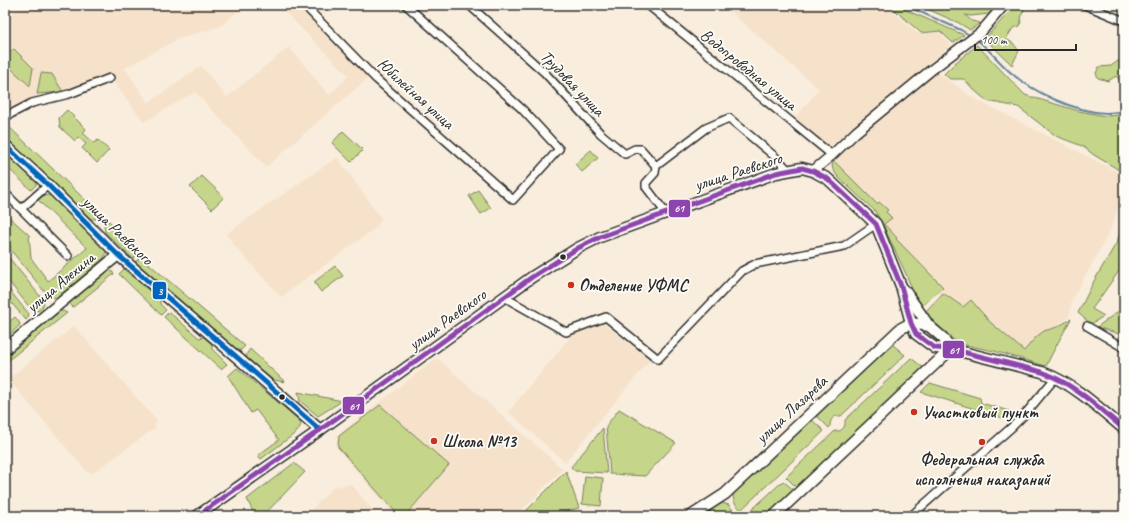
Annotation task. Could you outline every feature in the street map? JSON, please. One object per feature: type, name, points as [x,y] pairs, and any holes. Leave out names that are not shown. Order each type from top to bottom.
[{"type":"main road","name":"улица Раевского","points":[[5,145],[48,185],[118,256],[320,430]]},
{"type":"main road","name":"улица Раевского","points":[[197,516],[320,430],[532,277],[578,248],[600,237],[665,212],[766,176],[802,168],[813,171]]},
{"type":"main road","points":[[813,171],[828,179],[876,224],[901,286],[911,323],[916,334],[935,348],[951,349],[1042,372],[1056,377],[1078,390],[1124,429]]},
{"type":"main road","name":"улица Алехина","points":[[5,349],[118,256]]},
{"type":"main road","points":[[901,286],[929,326],[943,338],[951,349]]},
{"type":"main road","points":[[911,323],[929,326]]},
{"type":"main road","name":"улица Лазарева","points":[[691,516],[724,494],[900,329],[911,323]]},
{"type":"main road","points":[[774,516],[951,349]]},
{"type":"street","name":"Юбилейная улица","points":[[304,5],[376,79],[513,200],[559,149],[522,109],[406,5]]},
{"type":"street","name":"Трудовая улица","points":[[469,5],[545,73],[600,133],[615,146],[625,154],[635,149],[641,149],[656,166]]},
{"type":"street","name":"Водопроводная улица","points":[[648,5],[832,156]]},
{"type":"street","points":[[813,171],[832,156],[856,132],[930,71],[970,42],[981,32],[1004,5]]},
{"type":"street","points":[[1085,5],[1124,21]]},
{"type":"street","points":[[5,118],[32,103],[69,94],[110,78]]},
{"type":"street","points":[[665,212],[646,187],[646,183],[655,173],[656,166],[706,128],[729,118],[779,160],[788,170]]},
{"type":"street","points":[[21,209],[48,185]]},
{"type":"street","points":[[5,193],[68,256]]},
{"type":"street","points":[[504,297],[566,332],[606,317],[658,359],[742,271],[755,264],[844,246],[876,224]]},
{"type":"street","points":[[1087,326],[1124,348]]},
{"type":"street","points":[[912,516],[1012,427],[1026,413],[1056,377]]},
{"type":"shaded area","points":[[25,5],[245,5],[221,26],[178,39],[125,68],[148,103],[201,66],[227,97],[289,47],[329,95],[349,76],[278,5],[297,5],[369,77],[266,167],[195,92],[144,122],[109,76],[20,103],[5,112],[5,22],[13,13]]},
{"type":"shaded area","points":[[723,5],[885,5],[920,35],[939,32],[951,45],[828,148],[795,118],[819,89]]},
{"type":"shaded area","points":[[937,72],[973,98],[1124,175],[1124,192],[1109,233],[1072,300],[1069,317],[1055,327],[1049,329],[1024,354],[954,303],[937,293],[885,227],[885,218],[832,165],[848,145]]},
{"type":"shaded area","points":[[337,157],[381,218],[377,227],[281,297],[240,252],[226,234]]},
{"type":"shaded area","points":[[601,321],[650,360],[565,462],[508,412],[572,335]]},
{"type":"shaded area","points":[[74,326],[156,420],[155,428],[93,473],[87,472],[8,379]]},
{"type":"shaded area","name":"Школа №13","points":[[437,358],[563,469],[516,516],[395,516],[336,447],[337,435]]},
{"type":"shaded area","points":[[351,484],[378,516],[306,516],[333,487]]},
{"type":"green space","points":[[889,5],[903,5],[906,10],[964,35],[953,43],[940,31],[921,33]]},
{"type":"green space","points":[[918,5],[996,5],[989,14],[971,16],[965,15],[972,21],[980,23],[970,30],[959,23]]},
{"type":"green space","points":[[1015,5],[1026,5],[1022,14],[1020,26],[1013,28],[1006,39],[1013,43],[1019,51],[1012,65],[985,39]]},
{"type":"green space","points":[[977,45],[1025,95],[1079,111],[1105,116],[1124,115],[1124,173],[1082,146],[1056,136],[1018,107],[987,101],[964,79],[950,79],[944,74]]},
{"type":"green space","points":[[14,49],[33,68],[30,86],[5,63],[5,51],[7,54]]},
{"type":"green space","points":[[1118,61],[1124,61],[1124,97],[1122,96],[1121,82],[1116,76],[1108,81],[1098,78],[1096,73],[1099,67],[1111,66]]},
{"type":"green space","points":[[41,73],[52,74],[63,92],[37,94]]},
{"type":"green space","points":[[67,110],[86,129],[83,133],[94,143],[98,140],[109,150],[97,163],[82,148],[86,144],[78,137],[75,141],[60,127],[59,118]]},
{"type":"green space","points":[[5,123],[101,215],[97,219],[91,219],[5,137]]},
{"type":"green space","points":[[343,131],[363,150],[351,162],[332,143]]},
{"type":"green space","points":[[591,150],[598,158],[582,172],[575,164]]},
{"type":"green space","points":[[5,152],[37,180],[36,185],[31,190],[5,165]]},
{"type":"green space","points":[[834,161],[877,204],[879,202],[888,210],[886,212],[892,218],[884,224],[897,238],[896,239],[943,287],[921,307],[884,227],[875,211],[838,177],[833,170],[832,165]]},
{"type":"green space","points":[[202,176],[224,197],[212,209],[190,187]]},
{"type":"green space","points":[[478,190],[491,208],[481,214],[469,196]]},
{"type":"green space","points":[[47,195],[51,196],[106,249],[106,254],[103,259],[58,297],[54,298],[48,296],[9,248],[11,247],[5,238],[6,214],[29,235],[31,258],[48,281],[87,248],[38,200]]},
{"type":"green space","points":[[1124,220],[1124,269],[1119,271],[1092,309],[1104,316],[1091,324],[1078,313],[1094,281],[1117,242]]},
{"type":"green space","points":[[109,221],[139,252],[133,259],[105,232],[104,225]]},
{"type":"green space","points":[[141,257],[245,346],[241,350],[237,351],[134,263]]},
{"type":"green space","points":[[5,258],[10,259],[43,300],[44,303],[42,308],[38,311],[31,309],[5,277]]},
{"type":"green space","points":[[335,266],[343,276],[321,292],[314,282]]},
{"type":"green space","points":[[110,269],[114,274],[73,307],[69,303]]},
{"type":"green space","points":[[124,269],[160,300],[160,304],[166,310],[161,315],[119,274]]},
{"type":"green space","points":[[5,285],[29,314],[26,320],[8,299],[5,301]]},
{"type":"green space","points":[[943,293],[963,307],[971,300],[990,322],[1024,351],[1036,337],[1044,331],[1057,327],[1071,319],[1046,366],[994,351],[961,344],[954,340],[924,313]]},
{"type":"green space","points":[[1124,307],[1124,338],[1119,334],[1097,327]]},
{"type":"green space","points":[[60,311],[67,313],[5,363],[5,356]]},
{"type":"green space","points":[[169,312],[199,338],[204,337],[212,344],[212,349],[227,364],[221,369],[164,317]]},
{"type":"green space","points":[[15,317],[20,325],[5,339],[5,318],[9,322]]},
{"type":"green space","points":[[892,344],[905,355],[841,416],[836,416],[833,418],[829,428],[815,414]]},
{"type":"green space","points":[[250,349],[285,382],[273,380],[247,358],[246,355]]},
{"type":"green space","points":[[911,358],[925,369],[798,489],[786,477],[835,431],[840,431],[845,425],[845,420]]},
{"type":"green space","points":[[237,368],[299,420],[301,425],[297,432],[261,459],[258,455],[279,440],[256,410],[251,413],[228,376]]},
{"type":"green space","points":[[930,383],[980,398],[981,403],[1016,413],[1009,420],[921,392]]},
{"type":"green space","points":[[298,392],[342,401],[318,416],[300,401]]},
{"type":"green space","points":[[380,405],[449,465],[405,516],[399,516],[338,447],[339,436]]},
{"type":"green space","points":[[619,409],[676,443],[645,476],[610,474],[606,426]]},
{"type":"green space","points":[[812,420],[824,431],[741,510],[734,502],[733,494],[735,491]]},
{"type":"green space","points":[[603,428],[607,473],[575,471],[571,467]]},
{"type":"green space","points":[[294,463],[305,472],[263,516],[255,516],[247,499]]},
{"type":"green space","points":[[566,471],[579,508],[551,516],[521,516]]},
{"type":"green space","points":[[585,476],[603,478],[601,506],[582,504]]},
{"type":"green space","points":[[783,481],[795,491],[770,516],[746,515]]},
{"type":"green space","points":[[722,503],[729,505],[736,514],[733,516],[710,516],[709,510]]},
{"type":"waterway","points":[[908,5],[909,7],[971,36]]},
{"type":"waterway","points":[[976,39],[1018,79],[1054,100],[1094,112],[1108,113],[1124,111]]},
{"type":"transit line","name":"3","points":[[5,145],[48,185],[118,255],[320,430]]},
{"type":"transit line","name":"61","points":[[197,516],[320,430],[532,277],[578,248],[600,237],[776,173],[802,168],[813,171],[828,179],[876,224],[901,286],[911,323],[916,334],[935,348],[951,349],[1042,372],[1054,377],[1095,404],[1124,429]]},
{"type":"place","name":"Отделение УФМС","points":[[571,285]]},
{"type":"place","name":"Участковый пункт","points":[[914,412]]},
{"type":"place","name":"Школа №13","points":[[434,441]]},
{"type":"place","name":"Федеральная служба исполнения наказаний","points":[[982,442]]}]
